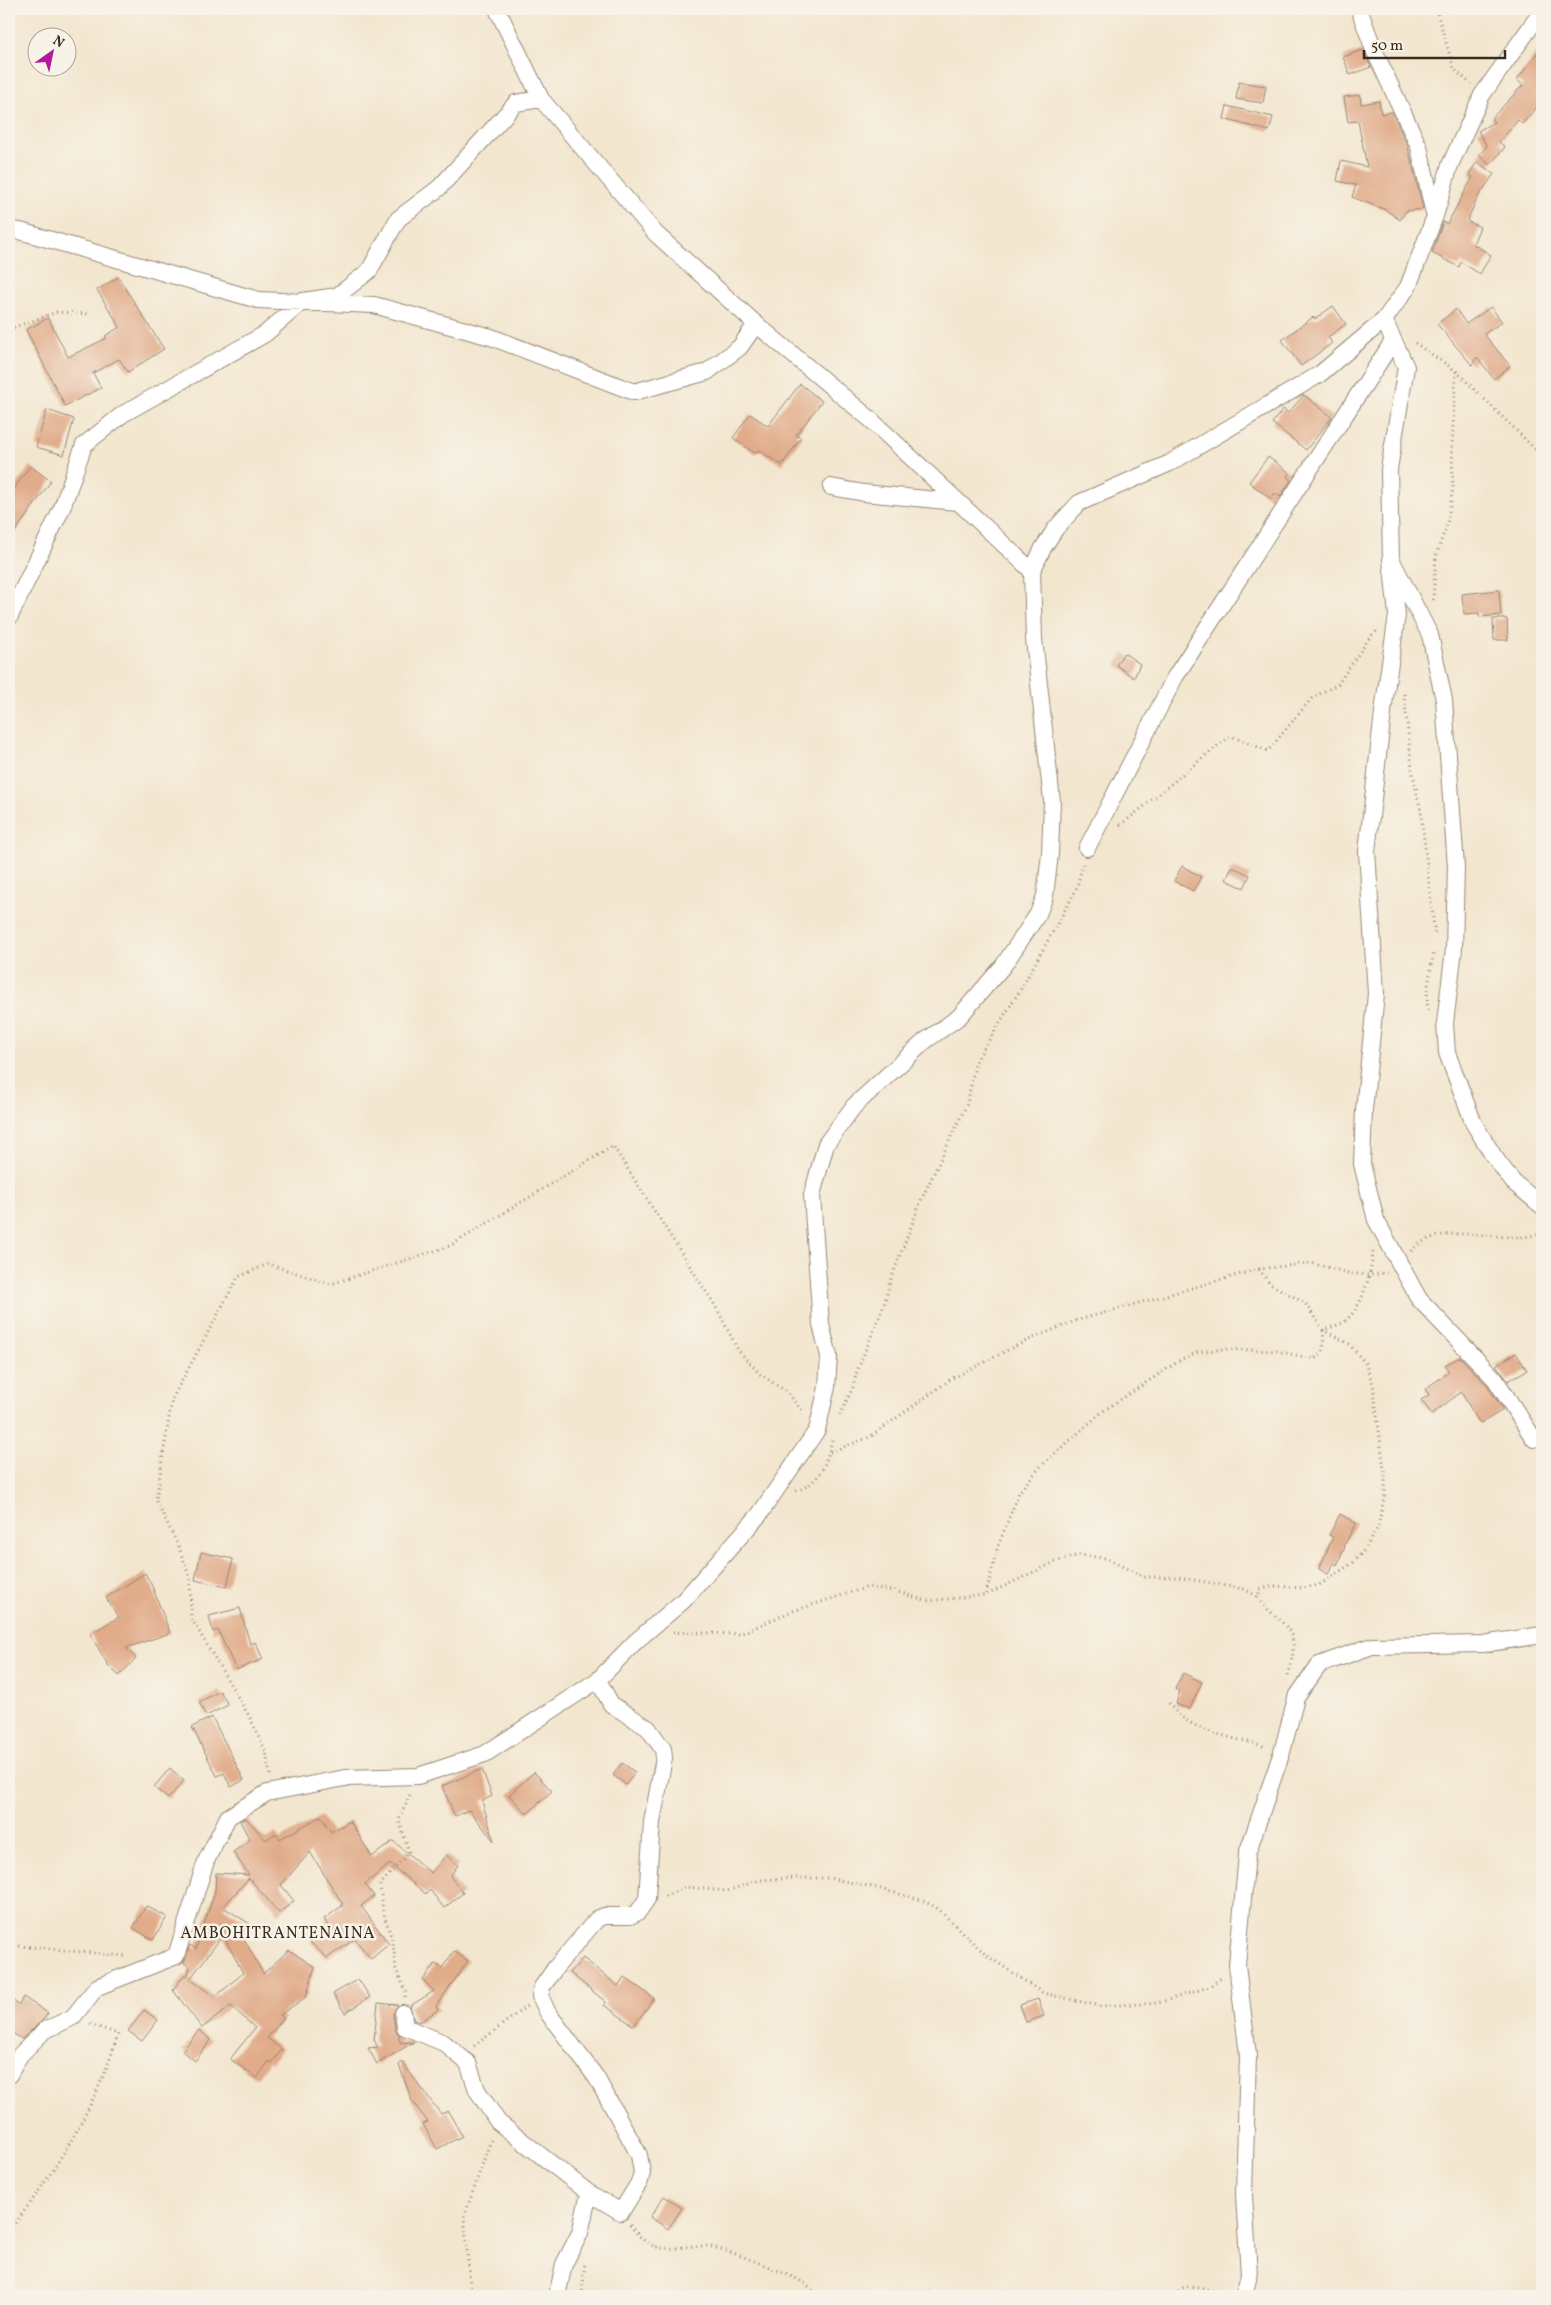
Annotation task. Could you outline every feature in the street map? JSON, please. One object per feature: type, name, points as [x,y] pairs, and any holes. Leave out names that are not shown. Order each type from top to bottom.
[{"type":"street","points":[[497,9],[541,99],[656,234],[756,324],[870,419],[1032,570]]},
{"type":"street","points":[[1360,9],[1374,50],[1418,147],[1435,216]]},
{"type":"street","points":[[9,2076],[20,2055],[44,2031],[73,2017],[97,1987],[176,1956],[206,1861],[228,1817],[267,1793],[345,1778],[418,1776],[485,1754],[598,1680],[635,1642],[683,1601],[759,1515],[817,1430],[827,1387],[829,1356],[821,1326],[812,1194],[826,1144],[854,1106],[925,1041],[959,1017],[1003,966],[1038,914],[1044,896],[1050,854],[1052,800],[1034,639],[1032,570],[1056,528],[1079,504],[1170,463],[1320,374],[1384,320],[1408,287],[1435,216],[1450,165],[1482,95],[1542,11]]},
{"type":"street","points":[[9,618],[62,508],[84,445],[123,414],[265,334],[303,301],[337,296],[369,271],[398,219],[439,188],[516,103],[541,99]]},
{"type":"street","points":[[9,230],[20,231],[258,300],[374,305],[491,337],[634,392],[707,372],[740,347],[756,324]]},
{"type":"street","points":[[1384,320],[1400,339],[1406,367],[1389,469],[1391,559],[1397,615],[1384,704],[1367,851],[1376,994],[1364,1110],[1362,1164],[1376,1220],[1405,1270],[1419,1299],[1495,1379],[1534,1439]]},
{"type":"street","points":[[1088,848],[1175,677],[1400,339]]},
{"type":"street","points":[[830,487],[957,502]]},
{"type":"street","points":[[1391,559],[1430,636],[1444,700],[1456,867],[1454,949],[1445,1023],[1447,1053],[1474,1124],[1493,1155],[1513,1182],[1542,1206]]},
{"type":"street","points":[[1244,2296],[1248,2275],[1244,2195],[1248,2055],[1237,1964],[1247,1854],[1282,1752],[1296,1698],[1319,1665],[1372,1646],[1483,1644],[1542,1635]]},
{"type":"street","points":[[403,2013],[405,2027],[444,2043],[468,2063],[477,2090],[498,2122],[589,2193],[621,2212],[640,2181],[642,2173],[639,2155],[596,2078],[548,2013],[540,1996],[542,1988],[556,1967],[597,1920],[604,1916],[630,1916],[638,1912],[647,1899],[652,1822],[664,1758],[663,1749],[648,1728],[611,1704],[598,1680]]},
{"type":"street","points":[[557,2296],[564,2264],[580,2233],[589,2193]]},
{"type":"path","points":[[1436,9],[1454,69],[1482,95]]},
{"type":"path","points":[[9,328],[56,312],[92,314]]},
{"type":"path","points":[[1400,339],[1456,372],[1542,456]]},
{"type":"path","points":[[1432,606],[1436,556],[1447,524],[1453,489],[1452,445],[1456,372]]},
{"type":"path","points":[[1118,826],[1149,804],[1207,753],[1231,736],[1268,751],[1312,698],[1338,684],[1370,636],[1397,615]]},
{"type":"path","points":[[1404,692],[1412,769],[1421,812],[1436,942]]},
{"type":"path","points":[[838,1419],[853,1388],[857,1371],[884,1306],[891,1280],[922,1198],[968,1104],[976,1061],[1022,987],[1076,890],[1088,848]]},
{"type":"path","points":[[1430,1019],[1427,1002],[1434,951]]},
{"type":"path","points":[[267,1793],[270,1776],[266,1752],[249,1716],[191,1618],[190,1578],[178,1545],[156,1500],[172,1400],[238,1277],[268,1264],[331,1284],[450,1246],[613,1146],[716,1307],[738,1350],[760,1374],[787,1392],[817,1430]]},
{"type":"path","points":[[1323,1330],[1342,1323],[1361,1300],[1370,1275],[1376,1220]]},
{"type":"path","points":[[830,1452],[870,1437],[951,1379],[1026,1341],[1075,1321],[1259,1269],[1311,1263],[1348,1273],[1370,1275],[1405,1270],[1408,1255],[1412,1249],[1433,1236],[1486,1234],[1520,1238],[1542,1234]]},
{"type":"path","points":[[1258,1597],[1260,1589],[1276,1586],[1303,1588],[1319,1585],[1354,1562],[1366,1549],[1378,1527],[1385,1494],[1385,1477],[1373,1384],[1365,1363],[1349,1344],[1323,1330],[1305,1303],[1270,1284],[1259,1269]]},
{"type":"path","points":[[986,1595],[997,1548],[1018,1492],[1041,1466],[1103,1411],[1182,1359],[1198,1352],[1225,1349],[1277,1351],[1314,1359],[1321,1355],[1324,1348],[1323,1330]]},
{"type":"path","points":[[790,1498],[795,1491],[810,1486],[824,1466],[830,1452],[833,1435]]},
{"type":"path","points":[[666,1632],[740,1634],[790,1612],[868,1587],[895,1591],[927,1601],[986,1595],[1055,1562],[1079,1555],[1105,1558],[1144,1578],[1177,1577],[1244,1589],[1258,1597],[1262,1605],[1286,1626],[1294,1642],[1287,1684]]},
{"type":"path","points":[[1169,1703],[1185,1721],[1217,1734],[1282,1752]]},
{"type":"path","points":[[403,2013],[406,1992],[396,1969],[394,1943],[383,1911],[380,1885],[409,1852],[398,1820],[418,1776]]},
{"type":"path","points":[[647,1899],[663,1897],[686,1887],[728,1891],[760,1880],[794,1878],[830,1878],[878,1888],[921,1900],[936,1907],[986,1955],[1043,1993],[1100,2006],[1158,2003],[1209,1987],[1237,1964]]},
{"type":"path","points":[[9,1945],[134,1956]]},
{"type":"path","points":[[468,2063],[474,2045],[540,1996]]},
{"type":"path","points":[[9,2231],[71,2142],[100,2086],[112,2056],[118,2034],[73,2017]]},
{"type":"path","points":[[471,2296],[464,2217],[476,2177],[498,2122]]},
{"type":"path","points":[[621,2212],[638,2235],[651,2246],[671,2250],[706,2246],[722,2249],[806,2284],[817,2296]]},
{"type":"path","points":[[1170,2296],[1186,2286],[1230,2293],[1248,2275]]},
{"type":"path","points":[[920,2296],[929,2292],[941,2296]]},
{"type":"building","points":[[1542,46],[1542,101],[1522,124],[1518,120],[1499,142],[1505,147],[1490,165],[1479,155],[1487,146],[1478,131],[1494,122],[1491,119],[1523,85],[1517,80]]},
{"type":"building","points":[[1363,50],[1371,67],[1350,75],[1343,57]]},
{"type":"building","points":[[1239,82],[1266,86],[1263,103],[1236,99]]},
{"type":"building","points":[[1360,95],[1361,104],[1379,101],[1381,114],[1392,112],[1408,147],[1423,209],[1406,211],[1400,220],[1386,210],[1352,197],[1356,185],[1337,181],[1341,161],[1367,167],[1358,121],[1348,122],[1344,97]]},
{"type":"building","points":[[1227,106],[1273,117],[1269,131],[1224,119]]},
{"type":"building","points":[[1477,162],[1494,174],[1478,197],[1467,221],[1480,227],[1473,244],[1491,255],[1480,274],[1461,262],[1459,267],[1432,253],[1443,222],[1447,224],[1473,177],[1469,174]]},
{"type":"building","points":[[118,277],[164,349],[128,372],[119,359],[93,373],[101,388],[65,406],[26,330],[48,318],[68,357],[107,338],[105,336],[120,327],[97,290]]},
{"type":"building","points":[[1333,306],[1346,324],[1328,337],[1332,343],[1301,366],[1282,340],[1313,317],[1315,319]]},
{"type":"building","points":[[1491,307],[1502,322],[1484,334],[1510,366],[1494,379],[1477,357],[1472,365],[1437,324],[1456,309],[1466,324]]},
{"type":"building","points":[[800,384],[822,401],[796,435],[801,438],[782,465],[758,450],[756,454],[733,438],[750,414],[768,426]]},
{"type":"building","points":[[1304,395],[1332,417],[1306,450],[1272,423],[1283,409],[1288,413]]},
{"type":"building","points":[[47,410],[74,419],[64,455],[36,447]]},
{"type":"building","points":[[1268,457],[1290,473],[1287,477],[1291,480],[1280,497],[1275,493],[1271,499],[1249,482]]},
{"type":"building","points":[[30,466],[51,481],[9,541],[9,496]]},
{"type":"building","points":[[1499,590],[1501,615],[1479,617],[1479,613],[1464,614],[1462,594]]},
{"type":"building","points":[[1493,619],[1507,619],[1508,640],[1494,640]]},
{"type":"building","points":[[1124,653],[1140,664],[1134,678],[1116,665]]},
{"type":"building","points":[[1182,866],[1201,877],[1193,891],[1174,881]]},
{"type":"building","points":[[1232,867],[1250,875],[1244,888],[1226,880]]},
{"type":"building","points":[[1516,1353],[1527,1370],[1508,1381],[1496,1365]]},
{"type":"building","points":[[1460,1357],[1487,1385],[1503,1410],[1480,1424],[1461,1392],[1432,1414],[1421,1400],[1429,1395],[1425,1389],[1449,1372],[1445,1365]]},
{"type":"building","points":[[1340,1514],[1356,1523],[1337,1565],[1334,1563],[1328,1574],[1319,1569],[1333,1537],[1329,1535]]},
{"type":"building","points":[[201,1552],[233,1559],[227,1587],[195,1580]]},
{"type":"building","points":[[145,1573],[170,1633],[126,1648],[136,1658],[119,1676],[108,1665],[90,1634],[119,1617],[106,1598]]},
{"type":"building","points":[[240,1608],[250,1644],[255,1642],[263,1659],[236,1670],[218,1630],[213,1632],[209,1616]]},
{"type":"building","points":[[1183,1673],[1202,1682],[1190,1709],[1176,1704],[1180,1691],[1175,1689]]},
{"type":"building","points":[[220,1691],[228,1705],[206,1716],[199,1702]]},
{"type":"building","points":[[212,1717],[244,1780],[231,1787],[224,1773],[217,1776],[192,1727]]},
{"type":"building","points":[[622,1763],[635,1772],[626,1785],[613,1775]]},
{"type":"building","points":[[170,1768],[184,1781],[168,1799],[154,1787]]},
{"type":"building","points":[[482,1769],[492,1796],[482,1801],[494,1841],[469,1810],[455,1816],[442,1786]]},
{"type":"building","points":[[534,1772],[552,1791],[527,1814],[509,1795]]},
{"type":"building","points":[[321,1816],[331,1832],[350,1821],[372,1857],[393,1841],[431,1873],[446,1855],[458,1865],[450,1876],[463,1893],[444,1908],[430,1890],[426,1894],[390,1864],[365,1884],[374,1896],[361,1906],[389,1944],[371,1959],[355,1939],[327,1958],[310,1942],[330,1929],[324,1919],[342,1906],[342,1903],[310,1852],[281,1885],[294,1901],[279,1913],[249,1878],[223,1907],[250,1924],[242,1935],[263,1974],[289,1950],[315,1967],[306,1997],[280,2015],[284,2018],[267,2038],[282,2049],[272,2063],[269,2061],[257,2078],[230,2059],[255,2028],[231,2006],[202,2028],[173,1990],[184,1975],[187,1976],[190,1967],[184,1963],[190,1945],[196,1949],[215,1891],[216,1873],[249,1875],[233,1852],[250,1840],[240,1821],[246,1818],[266,1840],[276,1833],[280,1839]],"holes":[[[223,1935],[243,1973],[215,1997],[190,1979]]]},
{"type":"building","points":[[146,1906],[167,1917],[153,1940],[133,1928]]},
{"type":"building","points":[[454,1951],[468,1961],[436,2006],[438,2010],[420,2022],[414,2020],[410,2006],[434,1991],[423,1980],[435,1964],[442,1968]]},
{"type":"building","points":[[583,1958],[618,1986],[624,1977],[654,1998],[634,2026],[604,2005],[606,2002],[570,1973]]},
{"type":"building","points":[[358,1979],[370,1997],[345,2013],[333,1994]]},
{"type":"building","points":[[23,1997],[48,2013],[22,2039],[9,2031],[9,1998],[19,2005]]},
{"type":"building","points":[[1038,1999],[1044,2016],[1026,2022],[1020,2005]]},
{"type":"building","points":[[378,2003],[398,2005],[393,2014],[395,2029],[400,2036],[398,2037],[401,2043],[414,2042],[377,2064],[368,2048],[378,2047],[374,2040]]},
{"type":"building","points":[[144,2010],[158,2020],[142,2041],[128,2031]]},
{"type":"building","points":[[199,2030],[211,2040],[195,2061],[182,2051]]},
{"type":"building","points":[[402,2062],[441,2114],[448,2111],[462,2136],[437,2149],[423,2124],[428,2122],[412,2101],[399,2065]]},
{"type":"building","points":[[664,2196],[682,2208],[668,2229],[650,2217]]},
{"type":"district","name":"AMBOHITRANTENAINA","points":[[278,1934]]}]
